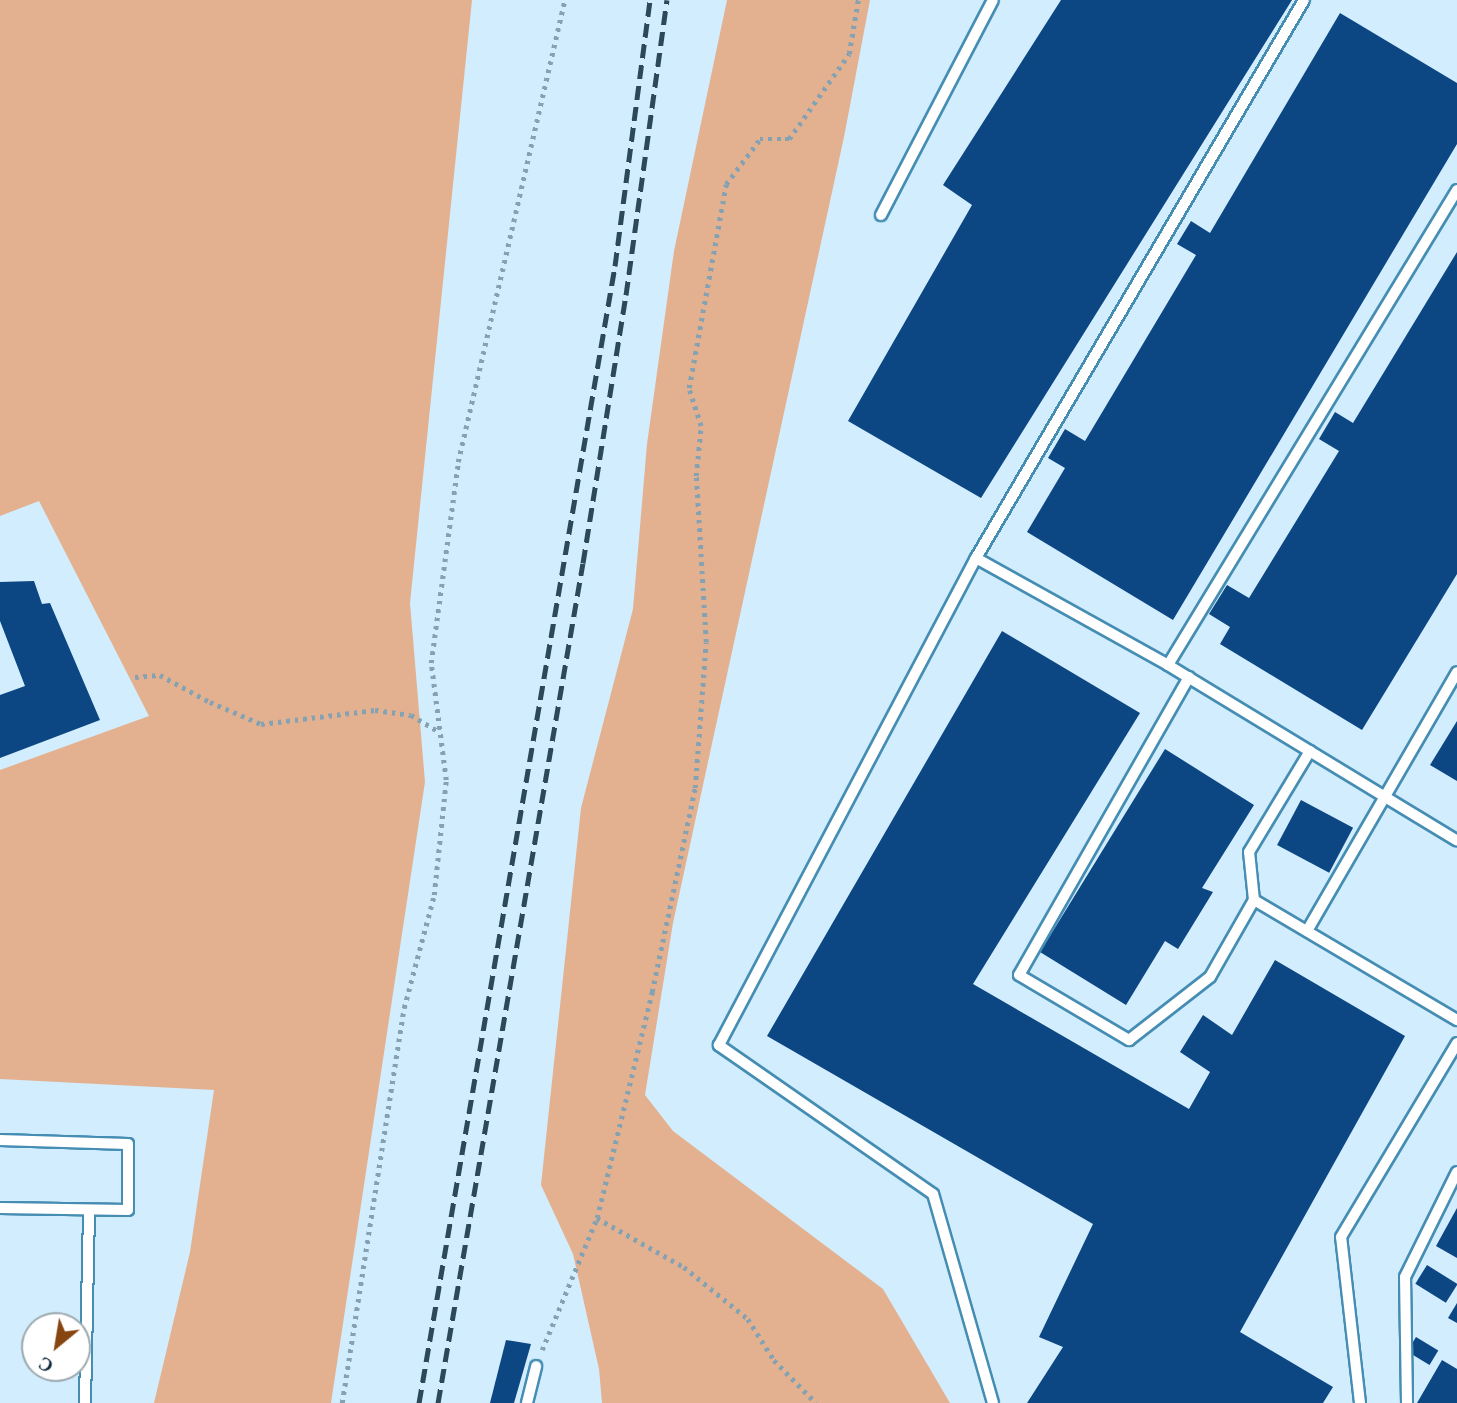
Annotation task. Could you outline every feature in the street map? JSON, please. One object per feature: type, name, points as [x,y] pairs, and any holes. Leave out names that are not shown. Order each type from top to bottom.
[{"type":"lane","points":[[881,215],[993,0]]},
{"type":"lane","points":[[993,1403],[933,1194],[719,1045],[976,558],[1304,0]]},
{"type":"lane","points":[[1168,665],[1457,190]]},
{"type":"lane","points":[[976,558],[1189,677],[1457,841]]},
{"type":"lane","points":[[1307,931],[1457,672]]},
{"type":"lane","points":[[1189,677],[1019,975],[1129,1040],[1210,977],[1255,900],[1249,852],[1310,751]]},
{"type":"lane","points":[[1255,900],[1457,1020]]},
{"type":"lane","points":[[1360,1403],[1341,1237],[1457,1043]]},
{"type":"lane","points":[[0,1140],[128,1144],[128,1210],[0,1208]]},
{"type":"lane","points":[[1407,1403],[1405,1277],[1457,1172]]},
{"type":"lane","points":[[85,1403],[89,1210]]},
{"type":"lane","points":[[527,1403],[536,1366]]},
{"type":"path","points":[[342,1403],[404,1008],[434,895],[446,780],[431,663],[458,462],[565,0]]},
{"type":"path","points":[[536,1366],[597,1218],[652,992],[695,788],[706,642],[696,476],[701,426],[689,388],[726,184],[760,139],[789,139],[849,54],[858,0]]},
{"type":"path","points":[[135,677],[160,675],[210,702],[261,724],[375,710],[411,715],[440,733]]},
{"type":"path","points":[[597,1218],[684,1267],[748,1319],[774,1360],[816,1403]]},
{"type":"shaded area","points":[[0,0],[472,0],[410,603],[425,782],[331,1403],[154,1403],[190,1252],[214,1090],[0,1079],[0,770],[149,716],[39,501],[0,516]]},
{"type":"shaded area","points":[[727,0],[870,0],[844,137],[673,923],[645,1095],[673,1131],[883,1289],[950,1403],[602,1403],[599,1369],[573,1254],[541,1185],[581,808],[633,609],[647,444],[674,251]]},
{"type":"building","points":[[1061,0],[1292,0],[981,498],[848,421],[972,205],[943,185]]},
{"type":"building","points":[[1340,13],[1457,83],[1457,144],[1173,620],[1027,532],[1065,468],[1048,458],[1065,429],[1085,441],[1196,255],[1177,244],[1191,221],[1210,233]]},
{"type":"building","points":[[1457,252],[1457,574],[1362,730],[1220,644],[1230,627],[1209,614],[1227,585],[1249,598],[1339,451],[1319,439],[1335,412],[1353,423]]},
{"type":"building","points":[[34,581],[42,604],[50,603],[100,720],[0,758],[0,695],[25,686],[0,621],[0,582]]},
{"type":"building","points":[[1002,631],[1140,713],[973,984],[1189,1109],[1210,1072],[1180,1052],[1203,1015],[1232,1035],[1275,960],[1405,1036],[1240,1332],[1333,1387],[1323,1403],[1027,1403],[1063,1347],[1039,1337],[1093,1224],[767,1036]]},
{"type":"building","points":[[1457,721],[1457,781],[1430,765]]},
{"type":"building","points":[[1165,749],[1254,805],[1202,888],[1213,892],[1178,949],[1165,941],[1126,1005],[1040,952]]},
{"type":"building","points":[[1301,800],[1353,828],[1329,873],[1277,845]]},
{"type":"building","points":[[1457,1208],[1457,1258],[1436,1246]]},
{"type":"building","points":[[1427,1265],[1457,1284],[1446,1303],[1415,1284]]},
{"type":"building","points":[[1457,1303],[1457,1323],[1448,1318]]},
{"type":"building","points":[[1416,1337],[1438,1350],[1430,1365],[1407,1352]]},
{"type":"building","points":[[506,1340],[531,1344],[514,1403],[490,1403]]},
{"type":"building","points":[[1442,1360],[1457,1369],[1457,1403],[1417,1403]]},
{"type":"railway","points":[[419,1403],[615,266],[650,0]]},
{"type":"railway","points":[[438,1403],[583,563],[626,295],[667,0]]}]
